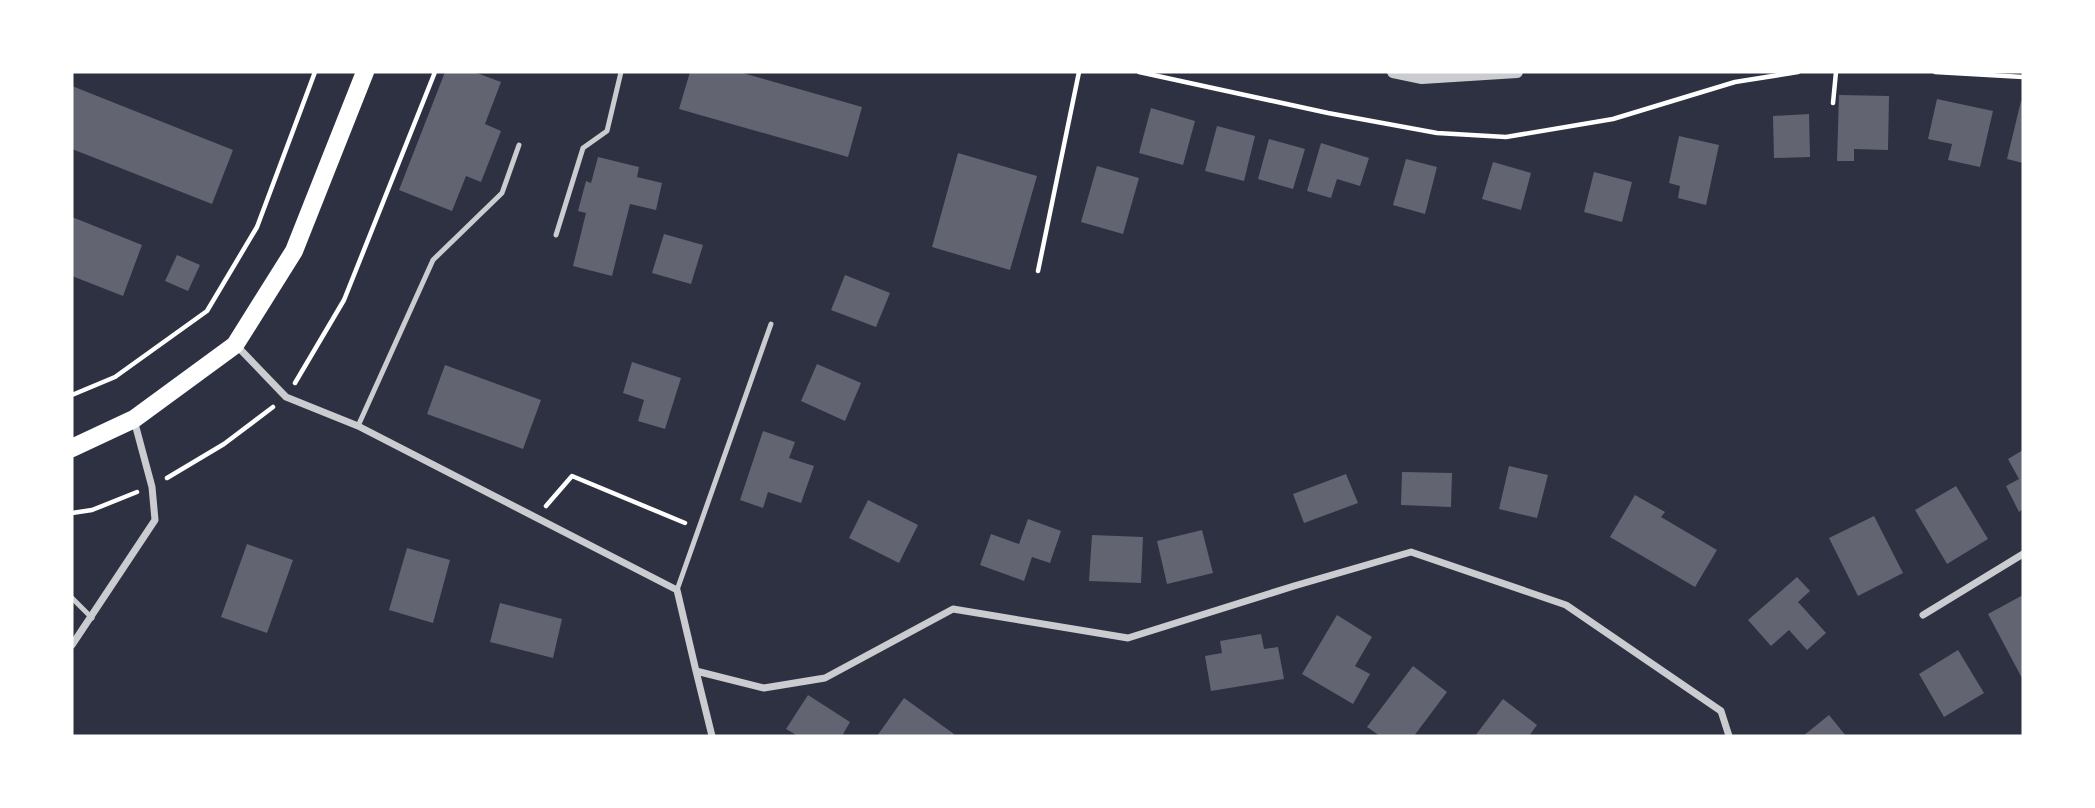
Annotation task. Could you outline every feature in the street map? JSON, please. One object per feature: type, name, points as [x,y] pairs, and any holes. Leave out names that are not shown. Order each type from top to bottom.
[{"type":"main road","points":[[72,448],[134,419],[235,345],[294,251],[365,72]]},
{"type":"street","points":[[1393,72],[1422,78],[1517,72]]},
{"type":"street","points":[[235,345],[286,397],[358,426],[677,590],[712,736]]},
{"type":"street","points":[[72,645],[155,520],[152,487],[134,419]]},
{"type":"street","points":[[696,671],[764,688],[825,678],[953,609],[1128,638],[1411,552],[1566,605],[1721,712],[1729,736]]},
{"type":"street","points":[[1923,615],[2023,554]]},
{"type":"lane","points":[[556,235],[583,148],[607,131],[621,72]]},
{"type":"lane","points":[[358,426],[433,260],[502,192],[519,145]]},
{"type":"lane","points":[[677,590],[771,324]]},
{"type":"lane","points":[[72,598],[92,618]]},
{"type":"path","points":[[72,395],[115,377],[207,311],[257,227],[314,72]]},
{"type":"path","points":[[72,513],[92,510],[152,487],[225,444],[286,397],[344,300],[435,72]]},
{"type":"path","points":[[1038,271],[1079,72]]},
{"type":"path","points":[[1139,72],[1328,113],[1437,133],[1506,137],[1613,119],[1735,82],[1798,72]]},
{"type":"path","points":[[1833,103],[1836,72]]},
{"type":"path","points":[[1935,72],[2023,78]]},
{"type":"path","points":[[536,518],[572,476],[699,529]]},
{"type":"building","points":[[445,72],[474,72],[501,82],[485,124],[501,131],[481,182],[466,176],[452,211],[399,190]]},
{"type":"building","points":[[690,72],[739,72],[862,107],[848,157],[679,109]]},
{"type":"building","points":[[72,86],[233,150],[212,204],[72,149]]},
{"type":"building","points":[[1839,95],[1889,96],[1888,150],[1854,149],[1854,161],[1837,161]]},
{"type":"building","points":[[1937,99],[1993,111],[1980,167],[1948,160],[1952,144],[1928,139]]},
{"type":"building","points":[[2023,101],[2023,163],[2007,159]]},
{"type":"building","points":[[1151,108],[1195,121],[1183,165],[1139,153]]},
{"type":"building","points":[[1809,114],[1810,157],[1774,158],[1773,116]]},
{"type":"building","points":[[1217,126],[1255,136],[1244,181],[1205,171]]},
{"type":"building","points":[[1679,136],[1719,145],[1706,205],[1678,198],[1680,186],[1669,183]]},
{"type":"building","points":[[1269,139],[1305,149],[1293,189],[1258,179]]},
{"type":"building","points":[[1321,143],[1369,158],[1360,186],[1337,179],[1331,198],[1307,191]]},
{"type":"building","points":[[958,153],[1037,176],[1010,270],[932,247]]},
{"type":"building","points":[[598,157],[639,167],[637,177],[662,183],[656,210],[630,204],[612,276],[573,266],[586,213],[578,211],[586,181],[591,183]]},
{"type":"building","points":[[1406,159],[1437,167],[1425,214],[1393,205]]},
{"type":"building","points":[[1493,162],[1531,173],[1521,210],[1482,199]]},
{"type":"building","points":[[1097,166],[1139,178],[1123,234],[1081,222]]},
{"type":"building","points":[[1594,172],[1632,182],[1622,222],[1584,212]]},
{"type":"building","points":[[72,217],[142,245],[123,296],[72,276]]},
{"type":"building","points":[[664,234],[703,245],[691,284],[652,273]]},
{"type":"building","points":[[177,255],[200,265],[188,291],[165,281]]},
{"type":"building","points":[[845,275],[890,293],[876,327],[831,310]]},
{"type":"building","points":[[632,362],[681,378],[665,429],[638,421],[644,400],[623,393]]},
{"type":"building","points":[[817,364],[861,383],[845,421],[801,401]]},
{"type":"building","points":[[445,365],[541,400],[523,449],[427,414]]},
{"type":"building","points":[[763,431],[795,442],[789,458],[814,466],[801,503],[768,492],[763,508],[740,500]]},
{"type":"building","points":[[2023,450],[2023,509],[2019,512],[2006,486],[2019,479],[2008,459]]},
{"type":"building","points":[[1509,466],[1548,475],[1537,518],[1499,509]]},
{"type":"building","points":[[1402,472],[1452,473],[1451,507],[1401,505]]},
{"type":"building","points":[[1346,474],[1358,503],[1304,523],[1293,494]]},
{"type":"building","points":[[1956,486],[1988,539],[1947,564],[1915,510]]},
{"type":"building","points":[[1635,495],[1665,512],[1661,517],[1717,550],[1695,587],[1610,537]]},
{"type":"building","points":[[868,500],[918,525],[899,563],[849,538]]},
{"type":"building","points":[[1874,516],[1903,573],[1858,596],[1829,538]]},
{"type":"building","points":[[1028,519],[1061,531],[1050,563],[1032,557],[1024,581],[980,565],[991,534],[1019,544]]},
{"type":"building","points":[[1202,530],[1213,573],[1167,584],[1157,541]]},
{"type":"building","points":[[1092,535],[1143,537],[1141,583],[1089,581]]},
{"type":"building","points":[[247,544],[293,560],[267,633],[221,617]]},
{"type":"building","points":[[407,548],[450,560],[433,623],[389,610]]},
{"type":"building","points":[[1797,577],[1810,591],[1798,602],[1826,633],[1807,650],[1789,630],[1771,646],[1748,620]]},
{"type":"building","points":[[2023,595],[2023,680],[1988,614]]},
{"type":"building","points":[[500,603],[562,619],[553,658],[490,642]]},
{"type":"building","points":[[1337,615],[1372,637],[1355,666],[1370,674],[1353,704],[1302,674]]},
{"type":"building","points":[[1261,634],[1264,649],[1278,647],[1284,679],[1211,691],[1205,656],[1222,653],[1220,641]]},
{"type":"building","points":[[1958,650],[1984,693],[1944,717],[1919,674]]},
{"type":"building","points":[[1413,666],[1447,692],[1414,736],[1380,736],[1367,727]]},
{"type":"building","points":[[808,695],[850,722],[842,736],[798,736],[786,729]]},
{"type":"building","points":[[904,698],[954,734],[953,736],[877,736]]},
{"type":"building","points":[[1503,699],[1537,725],[1529,736],[1475,736]]},
{"type":"building","points":[[1829,715],[1846,736],[1803,736]]}]
